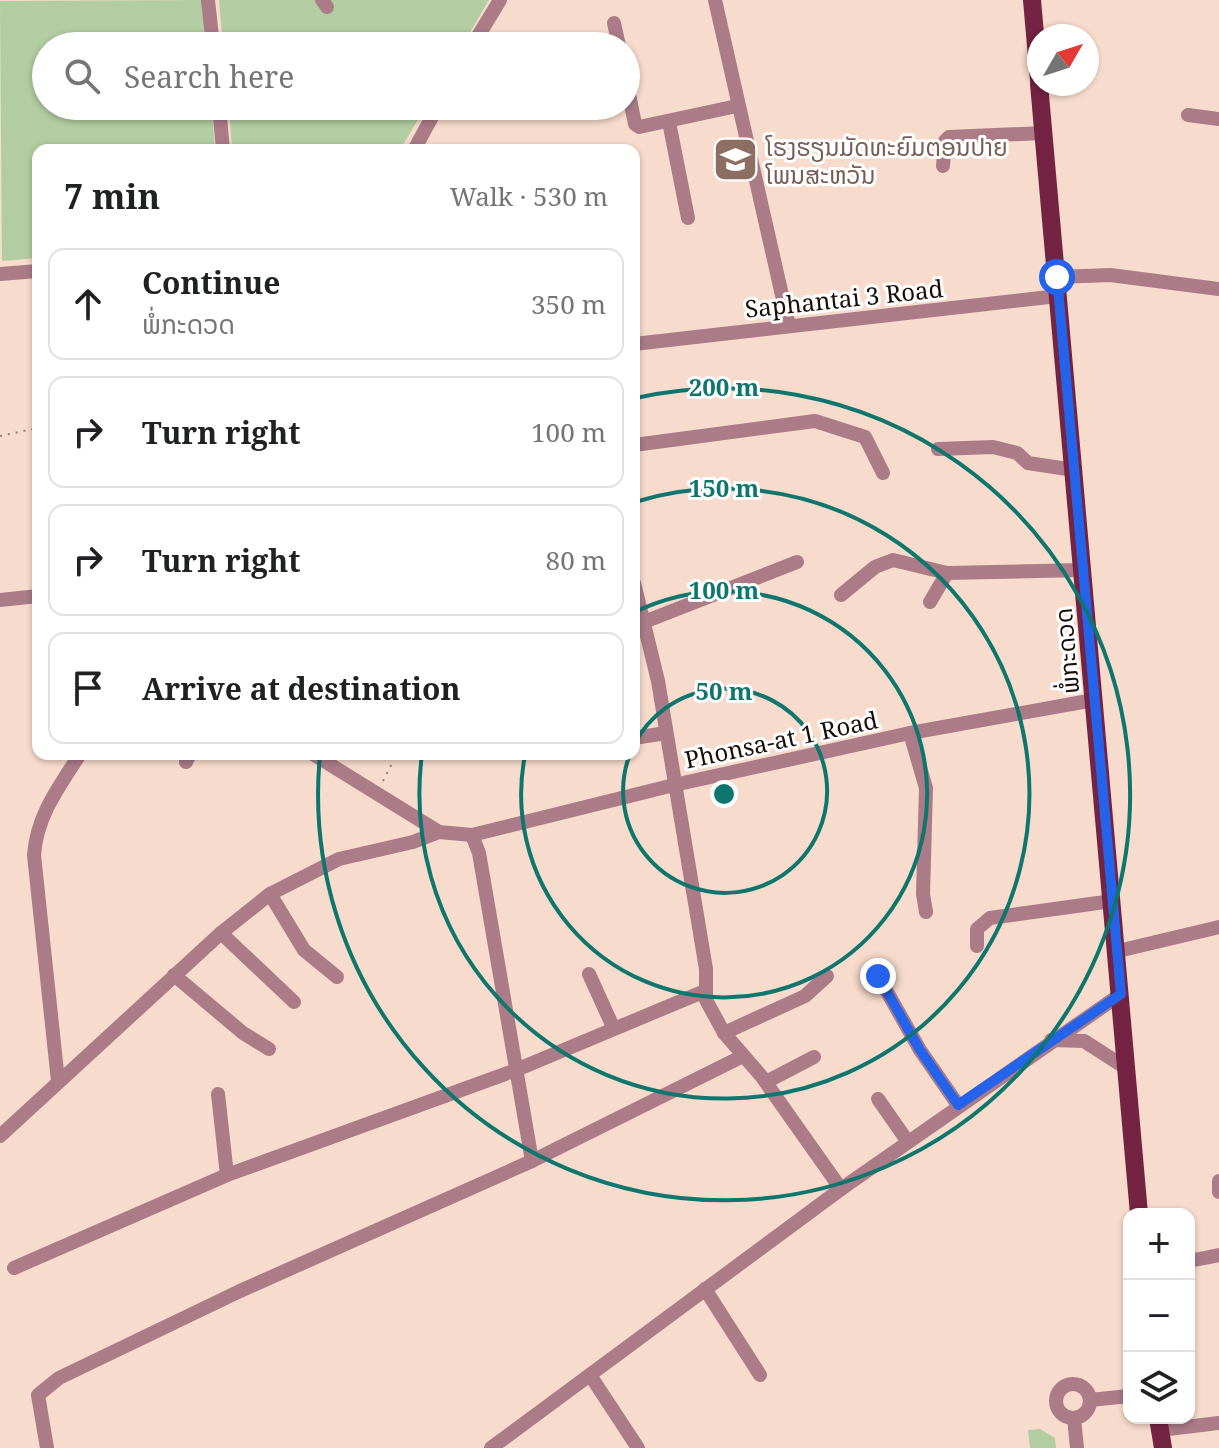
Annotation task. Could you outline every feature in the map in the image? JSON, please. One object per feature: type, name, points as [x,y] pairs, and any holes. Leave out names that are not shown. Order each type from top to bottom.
[{"type":"main road","name":"ພໍ່ກະດວດ","points":[[1032,0],[1034,24]]},
{"type":"main road","name":"ພໍ່ກະດວດ","points":[[1040,96],[1138,1208]]},
{"type":"street","points":[[208,0],[211,32]]},
{"type":"street","points":[[481,32],[500,0]]},
{"type":"street","points":[[715,0],[789,326]]},
{"type":"street","points":[[614,23],[616,32]]},
{"type":"street","points":[[634,120],[635,124],[643,128],[737,106]]},
{"type":"street","points":[[1188,115],[1219,119]]},
{"type":"street","points":[[220,120],[222,144]]},
{"type":"street","points":[[417,144],[430,120]]},
{"type":"street","points":[[669,122],[688,218]]},
{"type":"street","points":[[943,166],[945,141],[949,137],[1044,133]]},
{"type":"street","points":[[0,274],[32,271]]},
{"type":"street","name":"Saphantai 3 Road","points":[[640,343],[789,326],[1057,286],[1110,275],[1219,289]]},
{"type":"street","points":[[640,444],[815,421],[865,437],[883,473]]},
{"type":"street","points":[[938,449],[993,447],[1017,453],[1028,463],[1074,470]]},
{"type":"street","points":[[841,595],[875,567],[893,560],[947,573],[1083,570]]},
{"type":"street","points":[[644,622],[797,562]]},
{"type":"street","points":[[930,602],[947,573]]},
{"type":"street","points":[[0,600],[32,597]]},
{"type":"street","points":[[640,606],[666,733],[706,969],[706,1000],[724,1033],[766,1082],[841,1189]]},
{"type":"street","name":"Phonsa-at 1 Road","points":[[439,832],[476,834],[674,785],[910,733],[1094,700]]},
{"type":"street","points":[[640,737],[666,733]]},
{"type":"street","points":[[910,733],[926,788],[923,894],[926,912]]},
{"type":"street","points":[[58,1081],[34,855],[35,833],[44,811],[76,760]]},
{"type":"street","points":[[323,760],[439,832]]},
{"type":"street","points":[[0,1136],[174,975],[270,894],[339,859],[413,842],[439,832]]},
{"type":"street","points":[[476,834],[532,1161]]},
{"type":"street","points":[[270,894],[304,950],[337,977]]},
{"type":"street","points":[[977,946],[977,929],[990,918],[1112,901]]},
{"type":"street","points":[[1118,951],[1219,927]]},
{"type":"street","points":[[221,933],[294,1002]]},
{"type":"street","points":[[589,974],[613,1027]]},
{"type":"street","points":[[174,975],[243,1033],[269,1049]]},
{"type":"street","points":[[724,1033],[794,1002],[827,976]]},
{"type":"street","points":[[878,976],[920,1050],[958,1105]]},
{"type":"street","points":[[14,1268],[227,1175],[516,1070],[705,991]]},
{"type":"street","points":[[491,1448],[841,1189],[1050,1040],[1121,994]]},
{"type":"street","points":[[1050,1040],[1084,1041],[1126,1068]]},
{"type":"street","points":[[47,1448],[38,1395],[59,1378],[240,1291],[532,1161],[743,1056]]},
{"type":"street","points":[[766,1082],[814,1057]]},
{"type":"street","points":[[218,1094],[227,1175]]},
{"type":"street","points":[[878,1099],[908,1142]]},
{"type":"street","points":[[1219,1181],[1219,1192]]},
{"type":"street","points":[[1195,1260],[1219,1255]]},
{"type":"street","points":[[705,1289],[760,1375]]},
{"type":"street","points":[[590,1375],[638,1448]]},
{"type":"street","points":[[1069,1385],[1081,1386],[1090,1400],[1084,1414],[1074,1418],[1064,1415],[1058,1407],[1060,1391],[1069,1385]]},
{"type":"street","points":[[1090,1400],[1123,1397]]},
{"type":"street","points":[[1074,1418],[1077,1448]]},
{"type":"street","points":[[1161,1432],[1219,1423]]},
{"type":"path","points":[[0,436],[32,429]]},
{"type":"path","points":[[377,792],[394,760]]},
{"type":"green space","points":[[202,0],[205,32],[32,32],[32,120],[213,120],[215,144],[32,144],[32,258],[2,261],[0,1]]},
{"type":"green space","points":[[219,0],[489,0],[470,32],[222,32]]},
{"type":"green space","points":[[230,120],[418,120],[404,144],[232,144]]},
{"type":"green space","points":[[1040,1429],[1055,1438],[1056,1448],[1030,1448],[1028,1430]]},
{"type":"place","name":"ໂຮງຮຽນມັດທະຍົມຕອນປາຍ ໂພນສະຫວັນ","points":[[735,160]]},
{"type":"route","points":[[878,976],[920,1050],[958,1105],[1121,994],[1057,277]]}]
